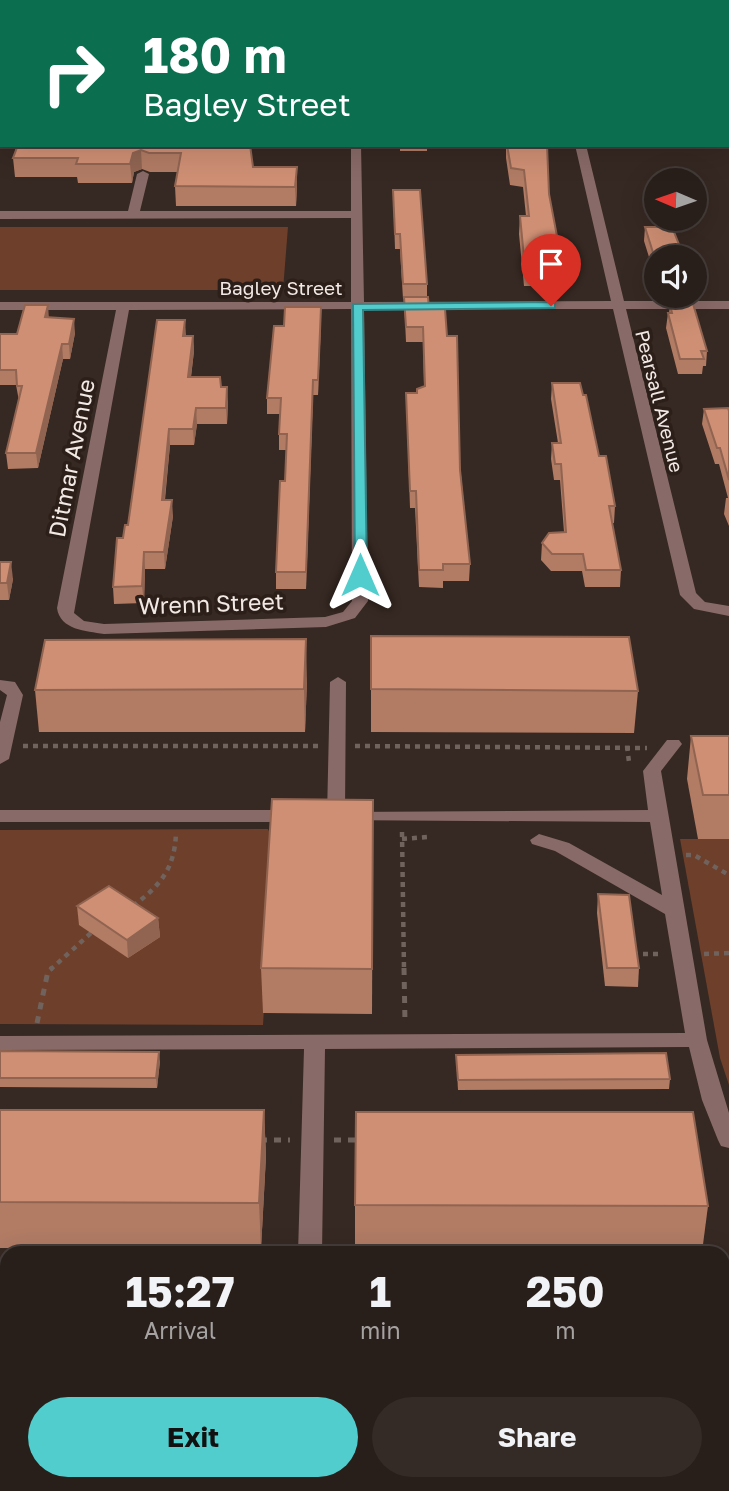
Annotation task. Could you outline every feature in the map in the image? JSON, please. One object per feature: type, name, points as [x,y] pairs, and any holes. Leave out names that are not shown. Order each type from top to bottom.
[{"type":"street","points":[[356,147],[357,306]]},
{"type":"street","name":"Pearsall Avenue","points":[[580,147],[688,594],[695,604],[712,610],[729,611]]},
{"type":"street","points":[[133,215],[143,174]]},
{"type":"street","points":[[0,215],[357,214]]},
{"type":"street","name":"Bagley Street","points":[[0,306],[729,305]]},
{"type":"street","name":"Ditmar Avenue","points":[[69,618],[65,608],[123,306]]},
{"type":"street","name":"Wrenn Street","points":[[69,618],[87,627],[104,629],[326,622],[354,611],[360,601],[357,306]]},
{"type":"street","points":[[322,816],[338,682]]},
{"type":"street","points":[[0,685],[9,686],[15,695],[0,759]]},
{"type":"street","points":[[673,744],[652,771],[658,816],[697,1040],[713,1100],[729,1140]]},
{"type":"street","points":[[0,816],[658,816]]},
{"type":"street","points":[[539,840],[562,847],[675,911]]},
{"type":"street","points":[[0,1043],[697,1040]]},
{"type":"street","points":[[310,1246],[314,1041]]},
{"type":"path","points":[[16,746],[323,746]]},
{"type":"path","points":[[351,746],[626,746],[654,749]]},
{"type":"path","points":[[626,746],[629,762]]},
{"type":"path","points":[[124,913],[169,875],[175,863],[176,826]]},
{"type":"path","points":[[402,827],[405,1032]]},
{"type":"path","points":[[402,839],[428,838]]},
{"type":"path","points":[[681,855],[694,855],[729,874]]},
{"type":"path","points":[[36,1029],[42,988],[48,971],[61,956],[91,933]]},
{"type":"path","points":[[699,954],[729,953]]},
{"type":"path","points":[[633,954],[667,954]]},
{"type":"path","points":[[330,1140],[370,1139]]},
{"type":"path","points":[[255,1140],[295,1140]]},
{"type":"shaded area","points":[[0,227],[288,227],[283,290],[0,290]]},
{"type":"shaded area","points":[[268,829],[274,843],[263,1025],[0,1024],[0,830]]},
{"type":"shaded area","points":[[680,839],[729,839],[729,1085],[720,1058]]},
{"type":"building","points":[[17,147],[250,147],[253,167],[297,167],[295,187],[175,186],[181,153],[149,153],[141,150],[133,153],[130,164],[76,164],[78,158],[13,158]]},
{"type":"building","points":[[507,147],[547,147],[549,194],[563,268],[525,268],[520,216],[529,216],[524,170],[511,168]]},
{"type":"building","points":[[393,190],[420,190],[427,284],[403,284],[400,234],[395,234]]},
{"type":"building","points":[[646,231],[674,231],[679,245],[651,245]]},
{"type":"building","points":[[404,297],[428,297],[429,309],[445,309],[447,336],[457,336],[460,470],[470,564],[443,564],[443,570],[419,570],[416,491],[410,491],[406,393],[417,393],[417,389],[425,386],[423,327],[406,327]]},
{"type":"building","points":[[25,305],[48,305],[45,317],[74,319],[69,344],[62,344],[36,453],[6,453],[22,386],[17,386],[16,370],[0,370],[0,334],[17,334]]},
{"type":"building","points":[[285,307],[321,307],[318,380],[313,380],[306,572],[276,572],[280,481],[285,481],[287,434],[279,434],[281,398],[267,398],[274,326],[284,326]]},
{"type":"building","points":[[671,308],[694,308],[707,351],[701,351],[704,359],[680,359],[668,313],[672,313]]},
{"type":"building","points":[[157,320],[185,320],[183,336],[193,336],[188,377],[220,377],[221,387],[227,387],[226,408],[196,408],[193,429],[169,429],[162,500],[172,500],[164,552],[144,552],[142,586],[113,587],[117,538],[123,538],[125,525],[128,525]]},
{"type":"building","points":[[552,383],[580,383],[583,395],[586,395],[599,456],[606,456],[615,506],[609,506],[621,570],[586,570],[583,554],[552,554],[542,543],[549,533],[566,532],[561,464],[555,464],[552,443],[561,443]]},
{"type":"building","points":[[728,408],[729,480],[720,448],[717,448],[704,409]]},
{"type":"building","points":[[0,562],[11,562],[7,583],[0,583]]},
{"type":"building","points":[[371,636],[629,637],[638,691],[371,689]]},
{"type":"building","points":[[306,639],[304,689],[35,690],[45,640]]},
{"type":"building","points":[[691,736],[729,736],[729,795],[703,795]]},
{"type":"building","points":[[272,799],[373,800],[372,969],[261,968]]},
{"type":"building","points":[[109,886],[158,918],[127,940],[77,906]]},
{"type":"building","points":[[598,894],[629,895],[639,968],[607,968]]},
{"type":"building","points":[[0,1051],[159,1052],[156,1078],[0,1078]]},
{"type":"building","points":[[666,1053],[670,1079],[458,1080],[456,1055]]},
{"type":"building","points":[[0,1110],[264,1110],[259,1203],[0,1202]]},
{"type":"building","points":[[356,1112],[693,1112],[708,1206],[355,1205]]},
{"type":"route","points":[[360,575],[357,306],[551,306]]}]
